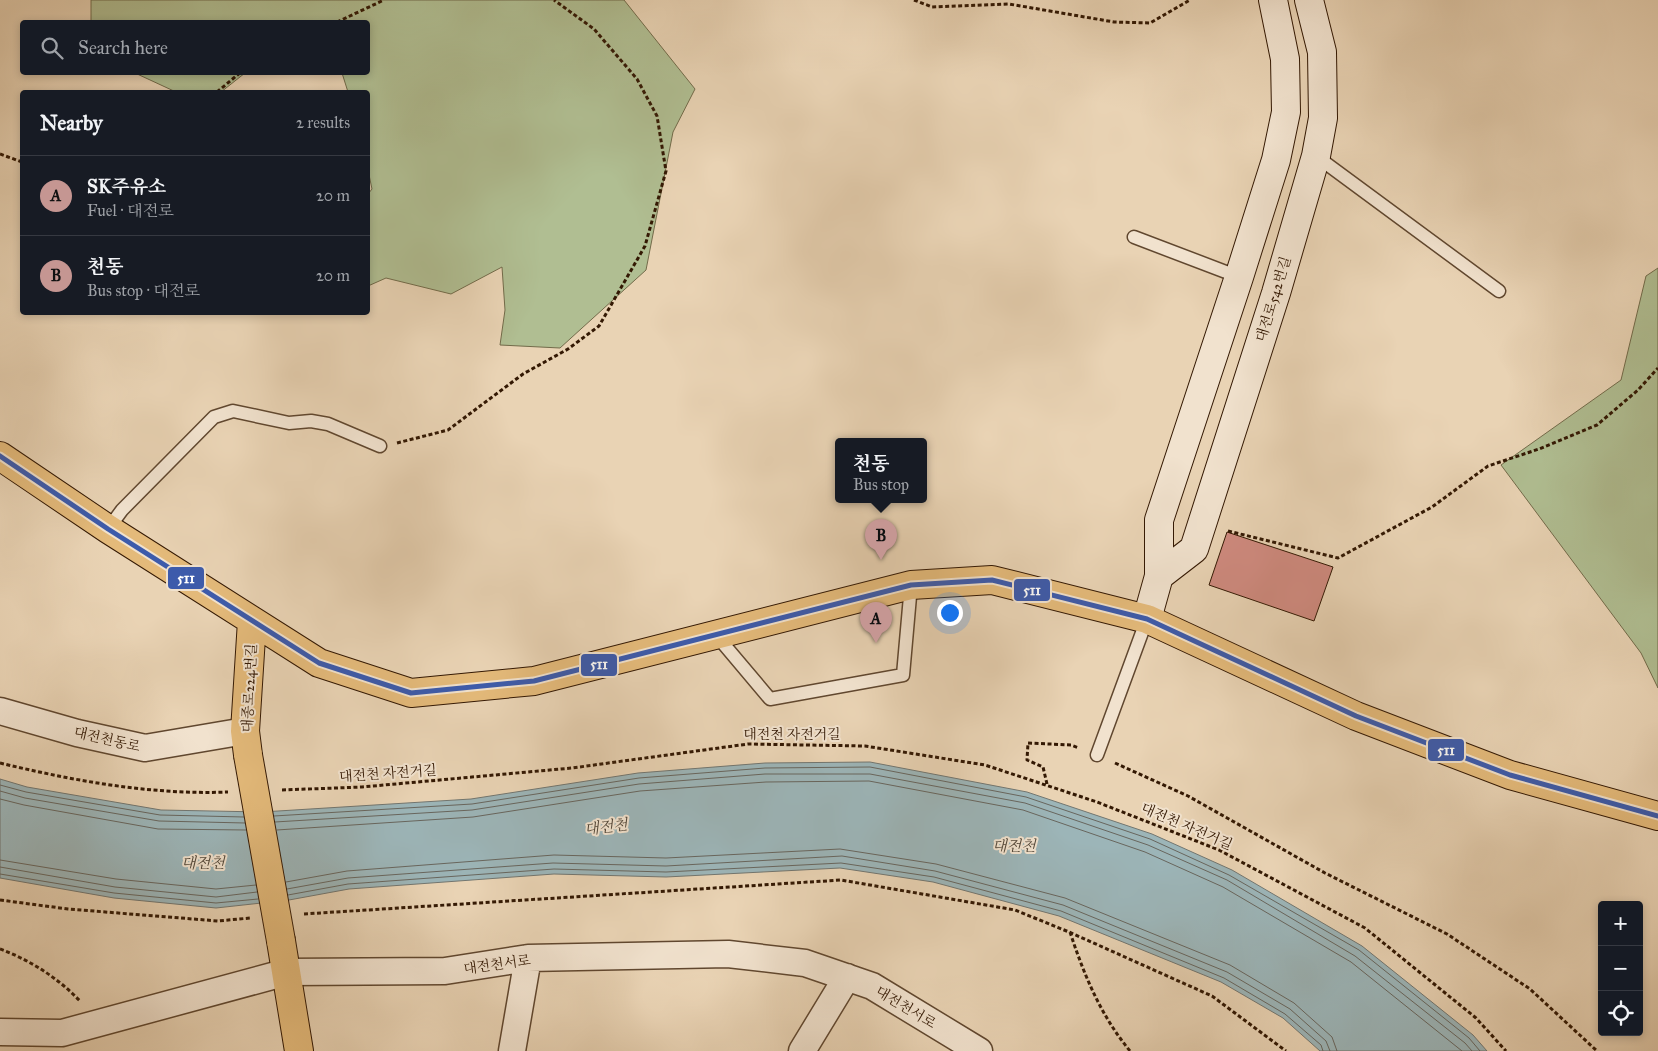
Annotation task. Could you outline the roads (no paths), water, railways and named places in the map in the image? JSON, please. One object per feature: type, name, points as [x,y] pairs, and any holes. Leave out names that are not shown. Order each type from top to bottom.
[{"type":"main road","points":[[1147,619],[1159,576],[1159,520],[1276,160],[1286,112],[1285,59],[1273,0]]},
{"type":"main road","name":"대전로542번길","points":[[1159,576],[1194,549],[1276,294],[1316,156],[1324,118],[1322,52],[1309,0]]},
{"type":"main road","points":[[0,456],[108,528],[319,663],[411,693],[534,681],[911,585],[992,580],[1147,619],[1356,716],[1510,775],[1658,816]]},
{"type":"main road","name":"대종로224번길","points":[[252,621],[247,743],[287,972]]},
{"type":"main road","points":[[287,972],[298,1051]]},
{"type":"street","name":"대전천동로","points":[[0,711],[77,733],[145,748],[247,743]]},
{"type":"street","name":"대전천서로","points":[[0,1032],[56,1042],[98,1023],[287,972],[445,971],[528,958],[728,954],[804,963],[872,986],[979,1051]]},
{"type":"street","points":[[512,1051],[528,958]]},
{"type":"street","points":[[802,1051],[847,977]]},
{"type":"lane","points":[[1316,156],[1499,291]]},
{"type":"lane","points":[[1134,237],[1239,277]]},
{"type":"lane","points":[[108,528],[122,510],[214,417],[233,411],[289,423],[311,421],[328,424],[380,446]]},
{"type":"lane","points":[[716,635],[770,699],[903,675],[911,585]]},
{"type":"lane","points":[[1097,755],[1147,619]]},
{"type":"water","name":"대전천","points":[[870,762],[1027,792],[1152,834],[1232,870],[1362,946],[1473,1035],[1487,1051],[1320,1051],[1283,1018],[1221,982],[1059,916],[933,882],[840,868],[666,877],[554,874],[349,889],[289,900],[216,908],[114,898],[0,878],[0,779],[27,787],[161,810],[262,812],[471,799],[638,773],[765,763]]},
{"type":"place","name":"천동","points":[[881,560]]},
{"type":"place","name":"SK주유소","points":[[876,643]]}]
